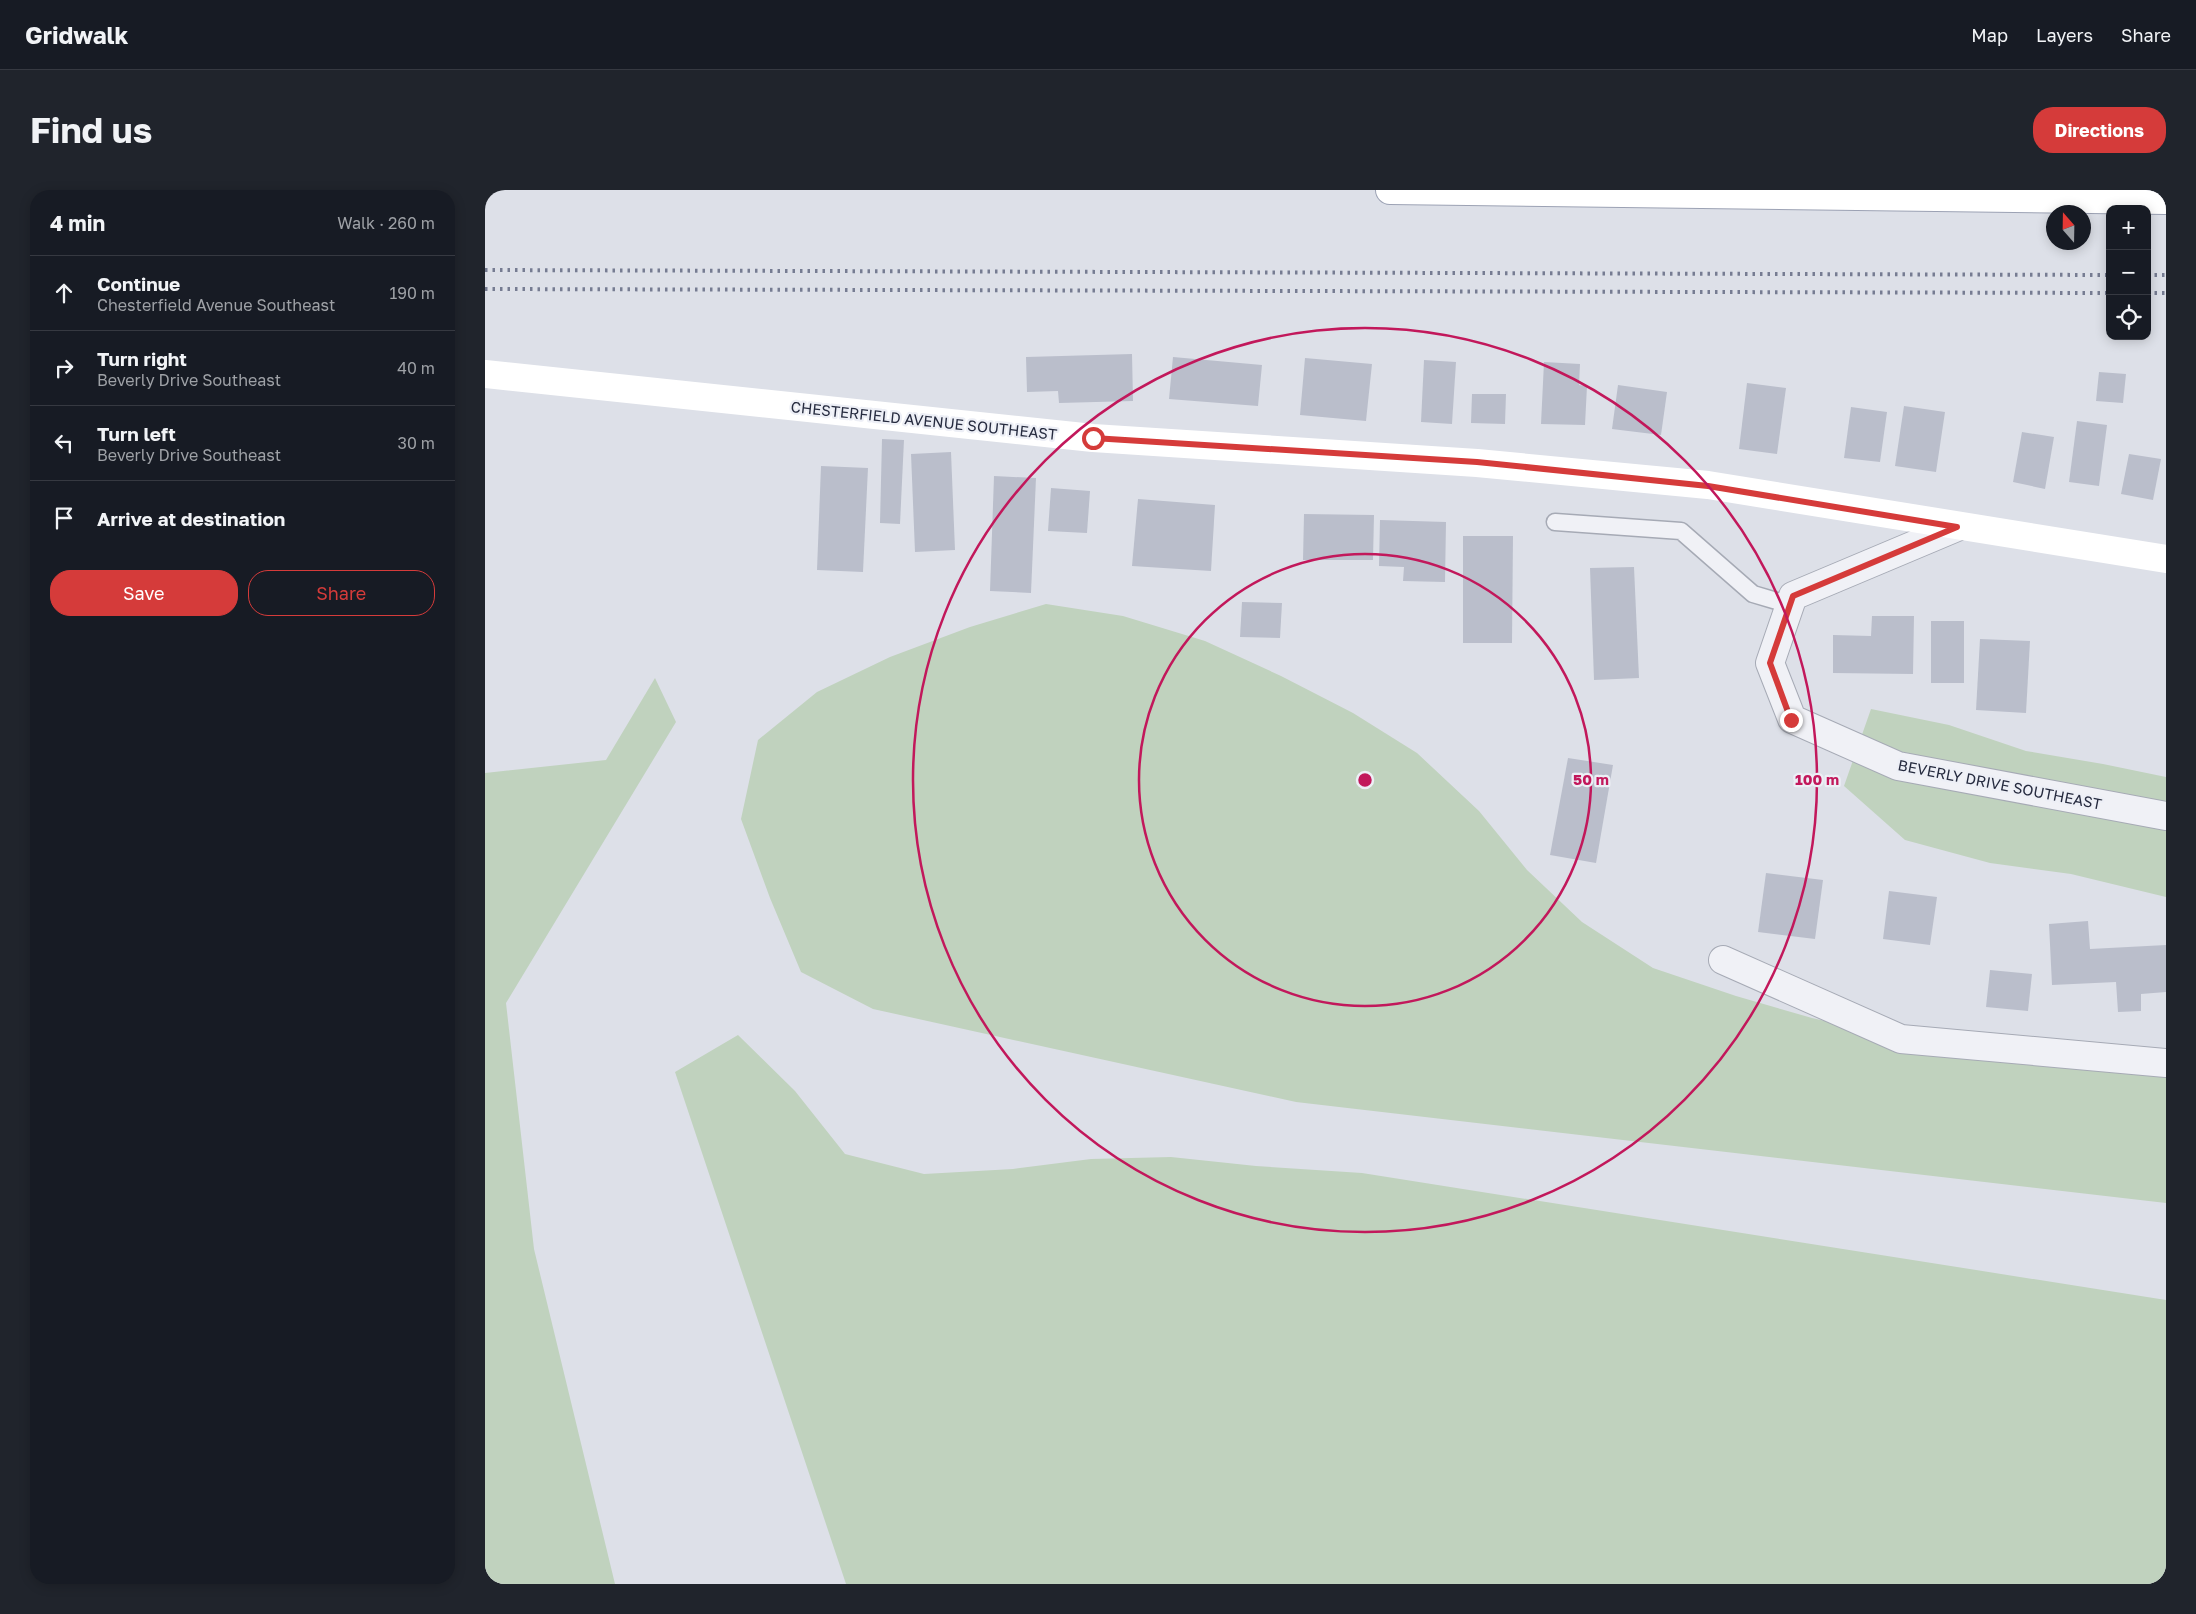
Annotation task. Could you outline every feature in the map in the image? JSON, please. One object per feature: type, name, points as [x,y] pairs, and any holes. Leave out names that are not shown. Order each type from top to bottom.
[{"type":"street","points":[[1390,190],[2166,200]]},
{"type":"street","name":"CHESTERFIELD AVENUE SOUTHEAST","points":[[485,374],[1093,438],[1477,462],[1708,486],[2166,559]]},
{"type":"street","points":[[1790,604],[1793,596],[1957,527]]},
{"type":"street","name":"BEVERLY DRIVE SOUTHEAST","points":[[1790,604],[1770,663],[1791,720],[1898,766],[2166,816]]},
{"type":"street","points":[[1723,960],[1901,1039],[2166,1064]]},
{"type":"lane","points":[[1555,522],[1681,530],[1753,594],[1790,604]]},
{"type":"green space","points":[[1046,604],[1123,616],[1205,641],[1281,676],[1353,713],[1417,753],[1479,811],[1527,870],[1582,922],[1653,968],[1736,996],[1812,1018],[1895,1037],[2166,1061],[2166,1203],[1296,1102],[873,1009],[801,972],[770,898],[741,819],[758,740],[817,692],[890,657],[970,627]]},
{"type":"green space","points":[[655,678],[676,722],[506,1003],[534,1249],[615,1584],[485,1584],[485,773],[606,760]]},
{"type":"green space","points":[[1871,709],[1949,725],[2026,751],[2166,777],[2166,897],[2071,874],[1990,863],[1905,840],[1844,786]]},
{"type":"green space","points":[[738,1035],[795,1091],[845,1154],[924,1174],[1013,1169],[1091,1159],[1171,1157],[1256,1166],[1362,1173],[2166,1300],[2166,1584],[846,1584],[675,1072]]},
{"type":"building","points":[[1132,354],[1133,401],[1059,403],[1058,391],[1027,392],[1026,357]]},
{"type":"building","points":[[1173,357],[1262,365],[1258,406],[1169,399]]},
{"type":"building","points":[[1305,358],[1372,364],[1366,421],[1300,415]]},
{"type":"building","points":[[1424,360],[1456,362],[1452,424],[1421,422]]},
{"type":"building","points":[[1544,362],[1580,364],[1579,385],[1587,386],[1585,425],[1541,424]]},
{"type":"building","points":[[2099,372],[2126,374],[2123,403],[2096,401]]},
{"type":"building","points":[[1747,383],[1786,388],[1777,454],[1739,449]]},
{"type":"building","points":[[1618,385],[1667,392],[1661,435],[1612,429]]},
{"type":"building","points":[[1472,394],[1506,394],[1505,424],[1471,423]]},
{"type":"building","points":[[1904,406],[1945,412],[1936,472],[1895,466]]},
{"type":"building","points":[[1851,407],[1887,412],[1880,462],[1844,458]]},
{"type":"building","points":[[2077,421],[2107,425],[2099,486],[2069,482]]},
{"type":"building","points":[[2022,432],[2054,437],[2045,489],[2013,482]]},
{"type":"building","points":[[882,439],[904,440],[900,524],[880,523]]},
{"type":"building","points":[[951,452],[955,550],[915,552],[911,454]]},
{"type":"building","points":[[2129,454],[2161,459],[2153,500],[2121,494]]},
{"type":"building","points":[[821,466],[868,468],[863,572],[817,570]]},
{"type":"building","points":[[994,476],[1036,478],[1031,593],[990,591]]},
{"type":"building","points":[[1051,488],[1090,491],[1087,533],[1048,531]]},
{"type":"building","points":[[1138,499],[1215,505],[1211,571],[1132,566]]},
{"type":"building","points":[[1304,514],[1374,515],[1373,560],[1303,560]]},
{"type":"building","points":[[1380,520],[1446,522],[1445,582],[1403,581],[1404,567],[1379,566]]},
{"type":"building","points":[[1463,536],[1513,536],[1512,643],[1463,643]]},
{"type":"building","points":[[1634,567],[1639,678],[1594,680],[1590,568]]},
{"type":"building","points":[[1242,602],[1282,603],[1280,638],[1240,637]]},
{"type":"building","points":[[1872,616],[1914,616],[1913,674],[1833,673],[1833,635],[1871,636]]},
{"type":"building","points":[[1931,621],[1964,621],[1964,683],[1931,683]]},
{"type":"building","points":[[1980,639],[2030,641],[2026,713],[1976,710]]},
{"type":"building","points":[[1568,758],[1613,765],[1596,863],[1550,855]]},
{"type":"building","points":[[1766,873],[1823,880],[1815,939],[1758,932]]},
{"type":"building","points":[[1889,891],[1937,897],[1930,945],[1883,939]]},
{"type":"building","points":[[2088,921],[2090,949],[2166,945],[2166,992],[2141,994],[2141,1011],[2118,1012],[2116,982],[2052,985],[2049,924]]},
{"type":"building","points":[[1990,970],[2032,974],[2028,1011],[1986,1007]]},
{"type":"railway","points":[[485,270],[2106,275]]},
{"type":"railway","points":[[2151,275],[2166,275]]},
{"type":"railway","points":[[485,289],[2106,293]]},
{"type":"railway","points":[[2151,293],[2166,293]]},
{"type":"route","points":[[1093,438],[1477,462],[1708,486],[1957,527],[1793,596],[1770,663],[1791,720]]}]
